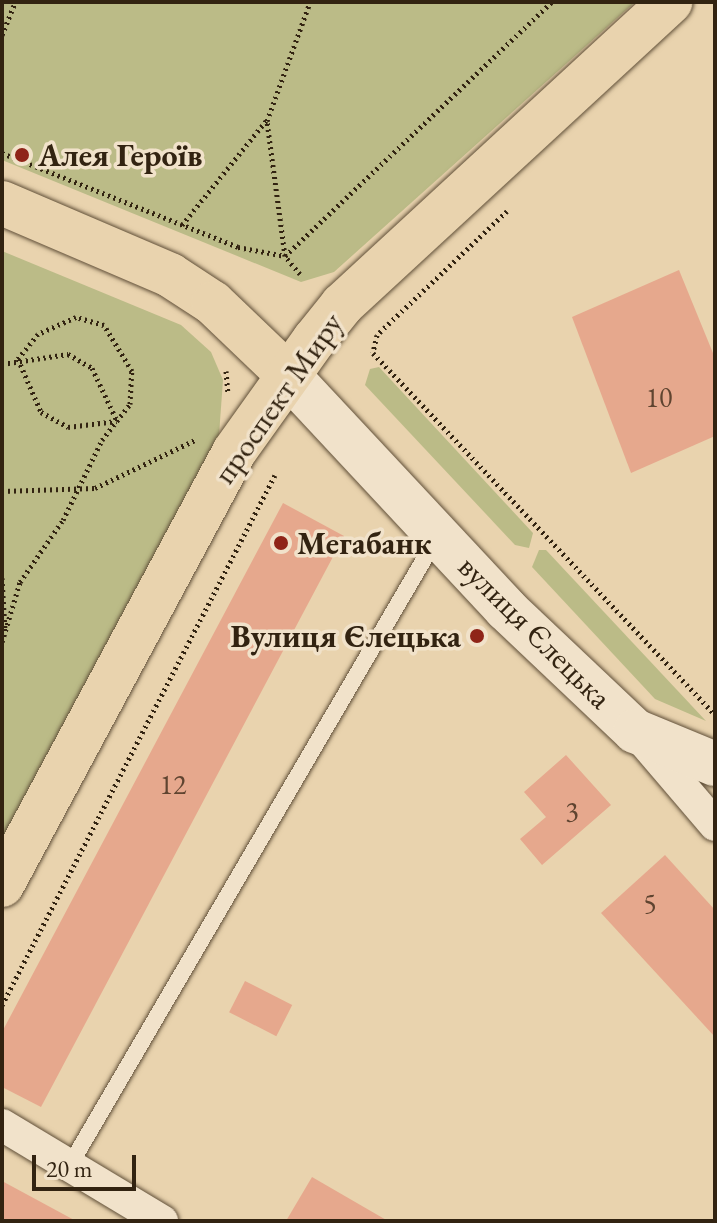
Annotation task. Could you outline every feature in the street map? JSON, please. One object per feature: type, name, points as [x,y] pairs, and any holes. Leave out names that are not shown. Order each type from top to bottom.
[{"type":"main road","name":"проспект Миру","points":[[2,885],[234,452],[288,375],[342,305],[670,2]]},
{"type":"main road","name":"вулиця Єлецька","points":[[2,203],[170,275],[213,303],[288,375],[439,535],[635,731]]},
{"type":"main road","points":[[635,731],[715,764]]},
{"type":"street","name":"вулиця Єлецька","points":[[635,731],[715,825]]},
{"type":"street","points":[[2,1125],[162,1221]]},
{"type":"lane","points":[[70,1165],[439,535]]},
{"type":"path","points":[[2,35],[15,2]]},
{"type":"path","points":[[182,225],[267,121],[310,2]]},
{"type":"path","points":[[285,256],[552,2]]},
{"type":"path","points":[[267,121],[285,256],[300,274]]},
{"type":"path","points":[[2,153],[182,225],[285,256]]},
{"type":"path","points":[[2,642],[20,582],[130,404],[132,371],[104,325],[76,317],[38,334],[18,359]]},
{"type":"path","points":[[377,335],[373,353],[385,368],[715,715]]},
{"type":"path","points":[[2,364],[18,359],[68,354],[92,368],[117,421]]},
{"type":"path","points":[[221,357],[228,402]]},
{"type":"path","points":[[18,359],[41,412],[68,427],[117,421]]},
{"type":"path","points":[[2,491],[79,489],[119,479],[207,436]]},
{"type":"path","points":[[2,1005],[275,475]]},
{"type":"path","points":[[2,578],[5,635]]},
{"type":"green space","points":[[2,2],[635,2],[334,272],[301,282],[2,160]]},
{"type":"green space","points":[[2,251],[181,325],[211,352],[223,380],[219,435],[2,845]]},
{"type":"green space","points":[[379,367],[533,533],[529,548],[515,545],[365,385],[370,369]]},
{"type":"green space","points":[[539,550],[546,550],[706,721],[655,699],[532,567]]},
{"type":"building","points":[[679,270],[715,358],[715,436],[631,473],[572,317]]},
{"type":"building","points":[[283,503],[344,536],[41,1107],[2,1087],[2,1032]]},
{"type":"building","points":[[566,755],[611,805],[542,865],[520,839],[546,817],[524,792]]},
{"type":"building","points":[[665,855],[715,910],[715,1037],[601,913]]},
{"type":"building","points":[[245,981],[292,1005],[276,1036],[229,1012]]},
{"type":"building","points":[[312,1177],[388,1221],[286,1221]]},
{"type":"building","points":[[2,1181],[76,1221],[2,1221]]},
{"type":"place","name":"Алея Героїв","points":[[22,155]]},
{"type":"place","name":"Мегабанк","points":[[281,543]]},
{"type":"place","name":"Вулиця Єлецька","points":[[477,636]]}]
